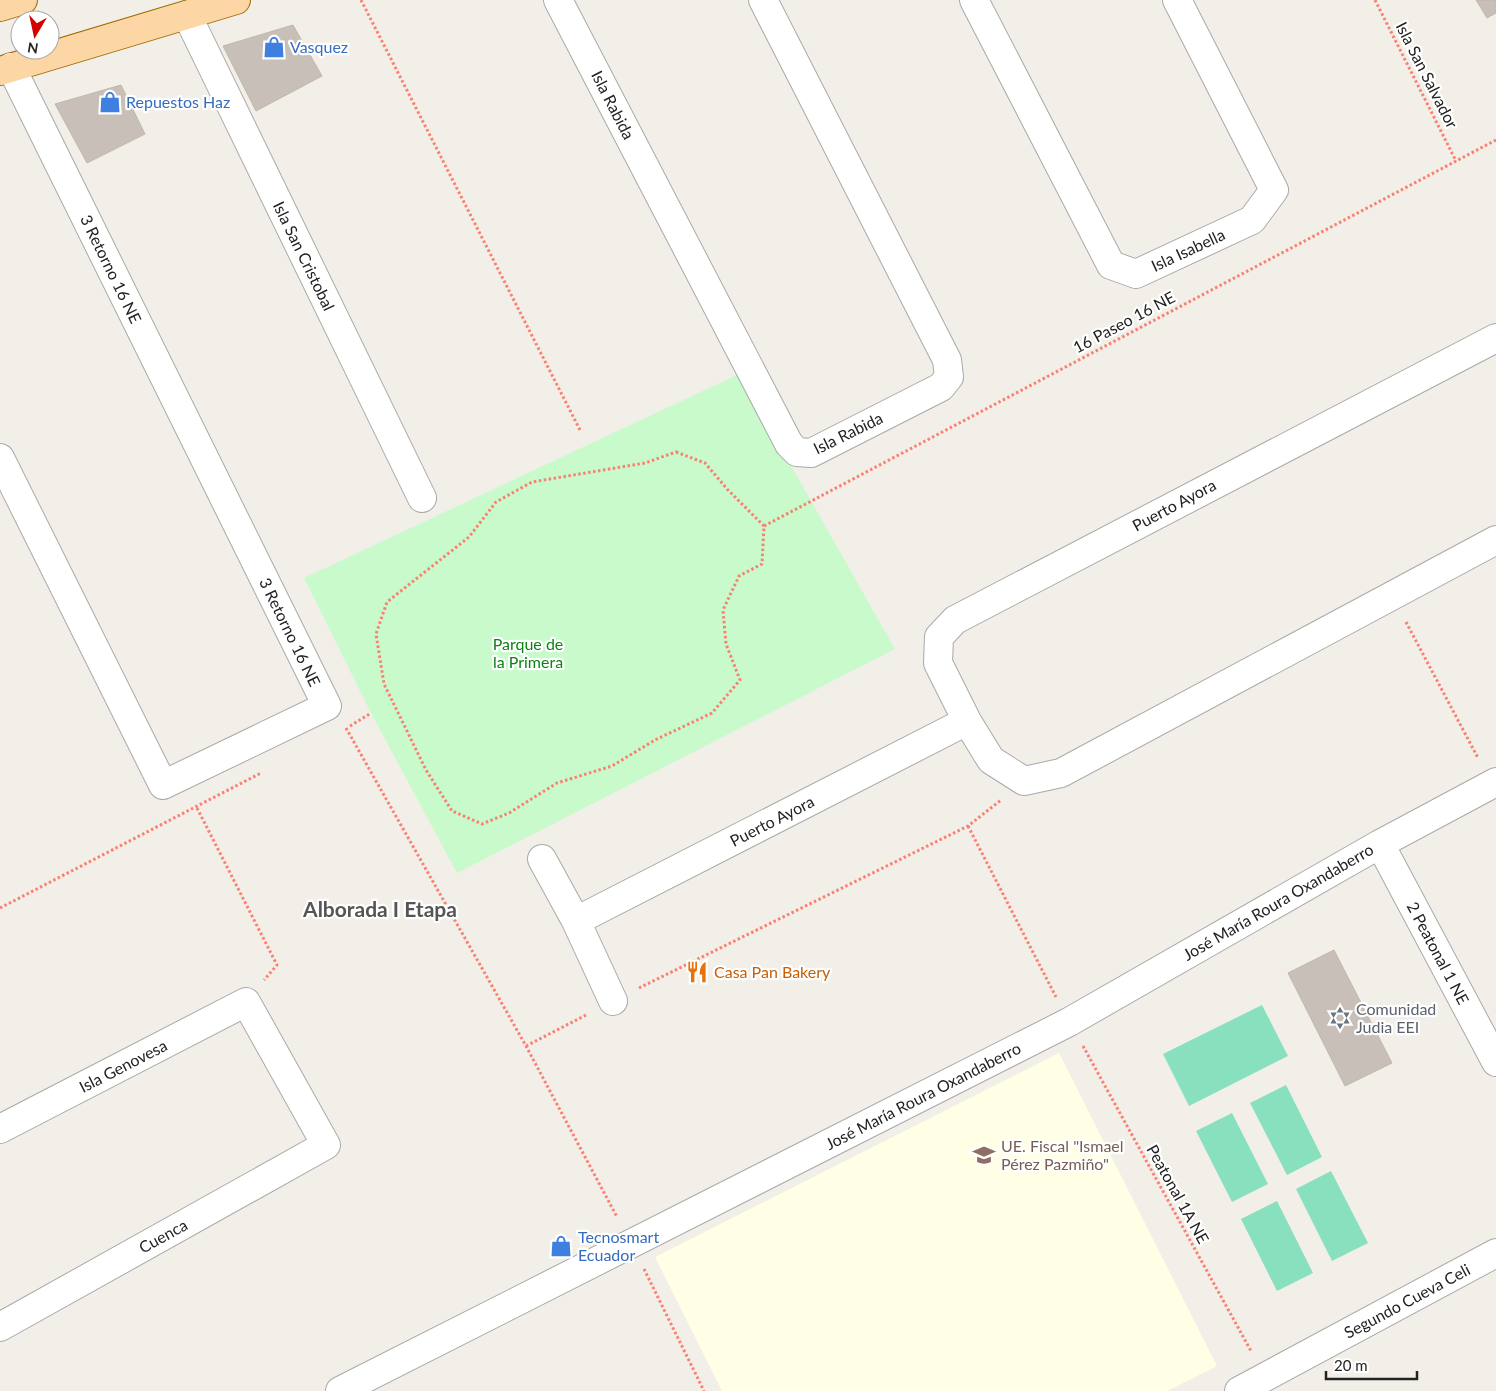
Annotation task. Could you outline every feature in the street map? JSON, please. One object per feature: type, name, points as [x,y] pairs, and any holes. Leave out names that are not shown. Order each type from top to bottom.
[{"type":"main road","points":[[0,7],[23,0]]},
{"type":"main road","points":[[5,69],[236,0]]},
{"type":"street","name":"Isla Rabida","points":[[558,0],[789,444],[797,452],[811,453],[941,387],[950,377],[948,360],[764,0]]},
{"type":"street","name":"Isla Isabella","points":[[974,0],[1111,265],[1136,274],[1252,220],[1274,190],[1177,0]]},
{"type":"street","name":"Isla San Cristobal","points":[[187,15],[422,498]]},
{"type":"street","name":"3 Retorno 16 NE","points":[[0,458],[163,785],[327,706],[5,69]]},
{"type":"street","name":"Puerto Ayora","points":[[1024,781],[991,760],[967,721],[938,663],[939,637],[956,620],[1496,338]]},
{"type":"street","points":[[1024,781],[1061,773],[1496,540]]},
{"type":"street","name":"Puerto Ayora","points":[[576,921],[967,721]]},
{"type":"street","name":"José María Roura Oxandaberro","points":[[340,1391],[1069,1022],[1380,844],[1494,783]]},
{"type":"street","name":"2 Peatonal 1 NE","points":[[1380,844],[1496,1062]]},
{"type":"street","points":[[542,859],[576,921],[613,1001]]},
{"type":"street","name":"Isla Genovesa","points":[[0,1129],[246,1002]]},
{"type":"street","name":"Cuenca","points":[[0,1327],[326,1145],[246,1002]]},
{"type":"street","name":"Segundo Cueva Celi","points":[[1239,1391],[1496,1253]]},
{"type":"path","points":[[361,0],[580,430]]},
{"type":"path","name":"Isla San Salvador","points":[[1375,0],[1456,161]]},
{"type":"path","name":"16 Paseo 16 NE","points":[[764,526],[1496,140]]},
{"type":"path","points":[[676,452],[705,463],[728,490],[764,526],[762,564],[740,576],[723,610],[726,644],[740,680],[712,713],[655,740],[612,766],[557,783],[509,813],[482,824],[452,810],[426,770],[384,684],[376,634],[388,602],[468,537],[496,502],[532,482],[645,463],[676,452]]},
{"type":"path","points":[[1392,595],[1494,783]]},
{"type":"path","points":[[338,732],[371,713]]},
{"type":"path","points":[[346,728],[526,1046],[631,1244],[704,1391]]},
{"type":"path","points":[[0,908],[197,808],[267,770]]},
{"type":"path","points":[[526,1046],[613,1001],[968,826],[1024,781]]},
{"type":"path","points":[[197,808],[277,965],[246,1002]]},
{"type":"path","name":"Peatonal 1A NE","points":[[968,826],[1069,1022],[1266,1378]]},
{"type":"shaded area","name":"UE. Fiscal \"Ismael Pérez Pazmiño\"","points":[[1059,1053],[1217,1366],[1167,1391],[722,1391],[655,1257]]},
{"type":"green space","name":"Parque de la Primera","points":[[739,374],[895,649],[457,873],[371,713],[304,578]]},
{"type":"green space","points":[[1262,1005],[1288,1056],[1189,1106],[1163,1054]]},
{"type":"green space","points":[[1286,1085],[1322,1157],[1287,1175],[1250,1103]]},
{"type":"green space","points":[[1232,1113],[1268,1184],[1232,1202],[1196,1131]]},
{"type":"green space","points":[[1331,1171],[1368,1243],[1332,1261],[1296,1189]]},
{"type":"green space","points":[[1277,1201],[1313,1273],[1277,1291],[1241,1219]]},
{"type":"building","points":[[1476,0],[1496,0],[1496,13],[1487,18]]},
{"type":"building","points":[[293,25],[322,76],[256,111],[223,46]]},
{"type":"building","points":[[121,85],[145,134],[87,163],[55,104]]},
{"type":"building","name":"Comunidad Judia EEI","points":[[1334,950],[1392,1063],[1345,1086],[1288,973]]},
{"type":"place","name":"Vasquez","points":[[274,47]]},
{"type":"place","name":"Repuestos Haz","points":[[110,102]]},
{"type":"place","name":"Casa Pan Bakery","points":[[697,972]]},
{"type":"place","name":"Comunidad Judia EEI","points":[[1340,1018]]},
{"type":"place","name":"UE. Fiscal \"Ismael Pérez Pazmiño\"","points":[[984,1155]]},
{"type":"place","name":"Tecnosmart Ecuador","points":[[561,1246]]},
{"type":"district","name":"Alborada I Etapa","points":[[380,910]]}]
